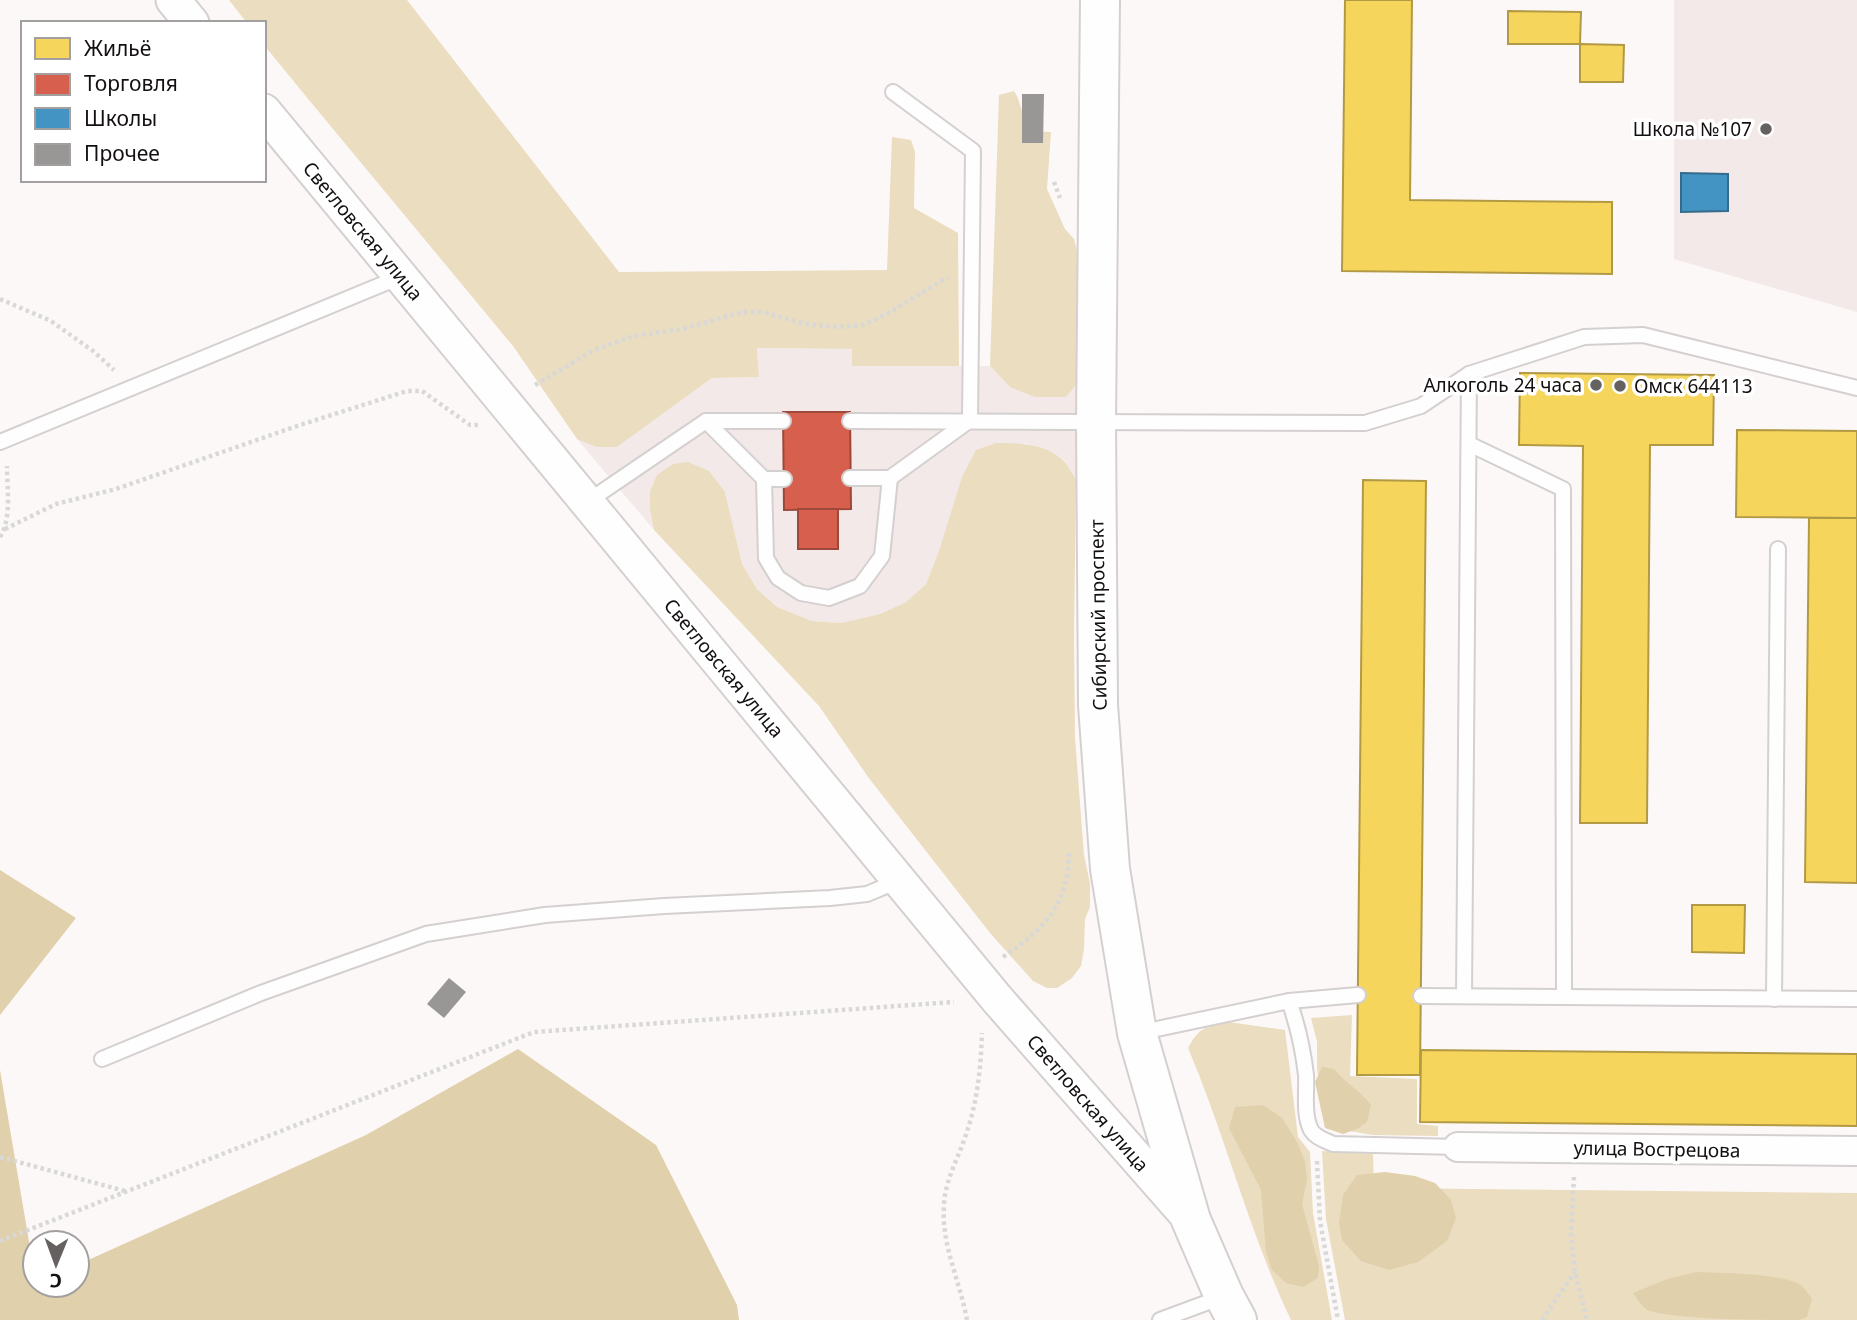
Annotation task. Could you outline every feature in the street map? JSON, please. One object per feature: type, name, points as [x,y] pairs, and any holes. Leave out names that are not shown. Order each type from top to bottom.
[{"type":"main road","name":"Сибирский проспект","points":[[1100,0],[1096,422],[1098,705],[1110,869],[1137,1033],[1191,1220],[1230,1308]]},
{"type":"street","points":[[173,0],[190,21]]},
{"type":"street","name":"Светловская улица","points":[[266,113],[997,999],[1191,1220]]},
{"type":"street","name":"улица Вострецова","points":[[1458,1147],[1857,1151]]},
{"type":"lane","points":[[893,92],[973,151],[970,420]]},
{"type":"lane","points":[[3,440],[401,277]]},
{"type":"lane","points":[[850,421],[1365,423],[1420,406],[1469,374],[1584,337],[1643,335],[1857,388]]},
{"type":"lane","points":[[1464,996],[1469,374]]},
{"type":"lane","points":[[850,478],[890,478],[970,420]]},
{"type":"lane","points":[[706,421],[764,479],[766,558],[778,578],[801,593],[829,598],[860,586],[883,556],[890,478]]},
{"type":"lane","points":[[587,502],[706,421],[783,421]]},
{"type":"lane","points":[[1469,444],[1563,489],[1564,997]]},
{"type":"lane","points":[[764,479],[784,479]]},
{"type":"lane","points":[[1774,999],[1778,550]]},
{"type":"lane","points":[[102,1059],[261,993],[426,934],[545,915],[843,897],[867,894],[899,880]]},
{"type":"lane","points":[[1137,1033],[1289,1001],[1358,995]]},
{"type":"lane","points":[[1421,996],[1857,999]]},
{"type":"lane","points":[[1289,1001],[1299,1030],[1306,1075],[1308,1118],[1315,1136],[1343,1145],[1458,1147]]},
{"type":"lane","points":[[1160,1320],[1230,1308]]},
{"type":"path","points":[[0,299],[51,321],[135,386]]},
{"type":"path","points":[[0,537],[5,529],[7,499],[3,440]]},
{"type":"path","points":[[0,1241],[534,1032],[997,999]]},
{"type":"path","points":[[967,1320],[945,1240],[944,1203],[951,1173],[969,1126],[983,1029]]},
{"type":"path","points":[[1315,1136],[1321,1221],[1338,1320]]},
{"type":"path","points":[[1576,1148],[1571,1234],[1575,1272],[1587,1320]]},
{"type":"path","points":[[0,1157],[126,1191]]},
{"type":"path","points":[[1542,1320],[1575,1272]]},
{"type":"shaded area","points":[[229,0],[407,0],[619,272],[887,270],[892,137],[911,140],[915,152],[914,208],[958,233],[959,366],[852,366],[852,349],[757,348],[759,377],[712,378],[617,447],[596,447],[577,439],[513,346],[266,47],[266,21],[245,21]]},
{"type":"shaded area","name":"Школа №107","points":[[1674,0],[1857,0],[1857,312],[1674,259]]},
{"type":"shaded area","points":[[1014,91],[1029,131],[1051,132],[1047,189],[1065,229],[1074,239],[1079,258],[1076,385],[1066,397],[1035,397],[1010,387],[990,366],[999,95]]},
{"type":"shaded area","points":[[757,348],[853,349],[853,366],[990,366],[1010,387],[1065,397],[1076,385],[1076,479],[1064,460],[1052,452],[1025,443],[939,551],[926,584],[906,602],[880,614],[841,623],[812,621],[777,607],[757,589],[742,564],[725,492],[657,475],[650,491],[654,530],[577,439],[596,447],[617,447],[712,378],[759,377]]},
{"type":"shaded area","points":[[996,443],[1022,444],[1048,450],[1063,460],[1076,479],[1075,738],[1084,855],[1090,883],[1090,907],[1085,919],[1081,966],[1072,978],[1057,988],[1047,988],[1033,981],[990,933],[868,777],[819,706],[654,530],[650,510],[650,491],[657,475],[673,464],[688,462],[709,471],[725,492],[742,564],[757,589],[777,607],[812,621],[841,623],[880,614],[906,602],[926,584],[962,477],[976,450]]},
{"type":"shaded area","points":[[0,870],[76,918],[0,1015]]},
{"type":"shaded area","points":[[1352,1015],[1350,1076],[1417,1079],[1417,1124],[1438,1126],[1438,1136],[1372,1135],[1344,1130],[1320,1094],[1317,1042],[1311,1018]]},
{"type":"shaded area","points":[[1229,1022],[1285,1030],[1298,1137],[1310,1152],[1313,1213],[1332,1320],[1291,1320],[1250,1219],[1188,1048],[1204,1029]]},
{"type":"shaded area","points":[[518,1049],[656,1145],[737,1305],[739,1320],[0,1320],[0,1070],[27,1229],[21,1229],[21,1299],[91,1299],[91,1259],[366,1135]]},
{"type":"shaded area","points":[[1322,1067],[1334,1069],[1371,1105],[1367,1122],[1357,1129],[1343,1134],[1325,1128],[1315,1082]]},
{"type":"shaded area","points":[[1263,1105],[1282,1118],[1305,1161],[1307,1180],[1302,1204],[1319,1266],[1318,1278],[1303,1287],[1286,1283],[1272,1270],[1266,1252],[1261,1190],[1229,1128],[1235,1107]]},
{"type":"shaded area","points":[[1322,1151],[1373,1154],[1374,1188],[1857,1193],[1857,1320],[1345,1320],[1326,1219]]},
{"type":"shaded area","points":[[1385,1172],[1415,1176],[1435,1183],[1451,1200],[1456,1218],[1447,1241],[1418,1262],[1389,1270],[1361,1261],[1342,1240],[1339,1223],[1343,1195],[1357,1175]]},
{"type":"shaded area","points":[[1696,1272],[1752,1274],[1794,1282],[1802,1286],[1812,1299],[1807,1317],[1799,1320],[1765,1320],[1677,1316],[1647,1310],[1633,1293],[1667,1279]]},
{"type":"building: Жильё","points":[[1345,0],[1412,0],[1410,200],[1612,202],[1612,274],[1342,271]]},
{"type":"building: Жильё","points":[[1508,11],[1581,12],[1580,44],[1508,44]]},
{"type":"building: Жильё","points":[[1580,44],[1624,45],[1623,82],[1580,82]]},
{"type":"building: Жильё","points":[[1520,373],[1714,375],[1713,445],[1650,445],[1647,823],[1580,823],[1583,446],[1519,445]]},
{"type":"building: Жильё","points":[[1737,430],[1857,431],[1857,518],[1736,517]]},
{"type":"building: Жильё","points":[[1363,480],[1426,481],[1420,1075],[1357,1075]]},
{"type":"building: Жильё","points":[[1809,518],[1857,518],[1857,883],[1805,882]]},
{"type":"building: Жильё","points":[[1692,905],[1745,905],[1744,953],[1692,952]]},
{"type":"building: Жильё","points":[[1421,1050],[1857,1054],[1857,1126],[1420,1122]]},
{"type":"building: Торговля","points":[[783,412],[850,412],[851,509],[784,510]]},
{"type":"building: Торговля","points":[[798,509],[838,509],[838,549],[798,549]]},
{"type":"building: Школы","points":[[1681,173],[1728,174],[1728,211],[1681,212]]},
{"type":"building: Прочее","points":[[1022,94],[1044,94],[1043,143],[1022,143]]},
{"type":"building: Прочее","points":[[449,978],[466,992],[444,1018],[427,1004]]},
{"type":"place","name":"Школа №107","points":[[1766,129]]},
{"type":"place","name":"Алкоголь 24 часа","points":[[1596,385]]},
{"type":"place","name":"Омск 644113","points":[[1620,386]]}]
